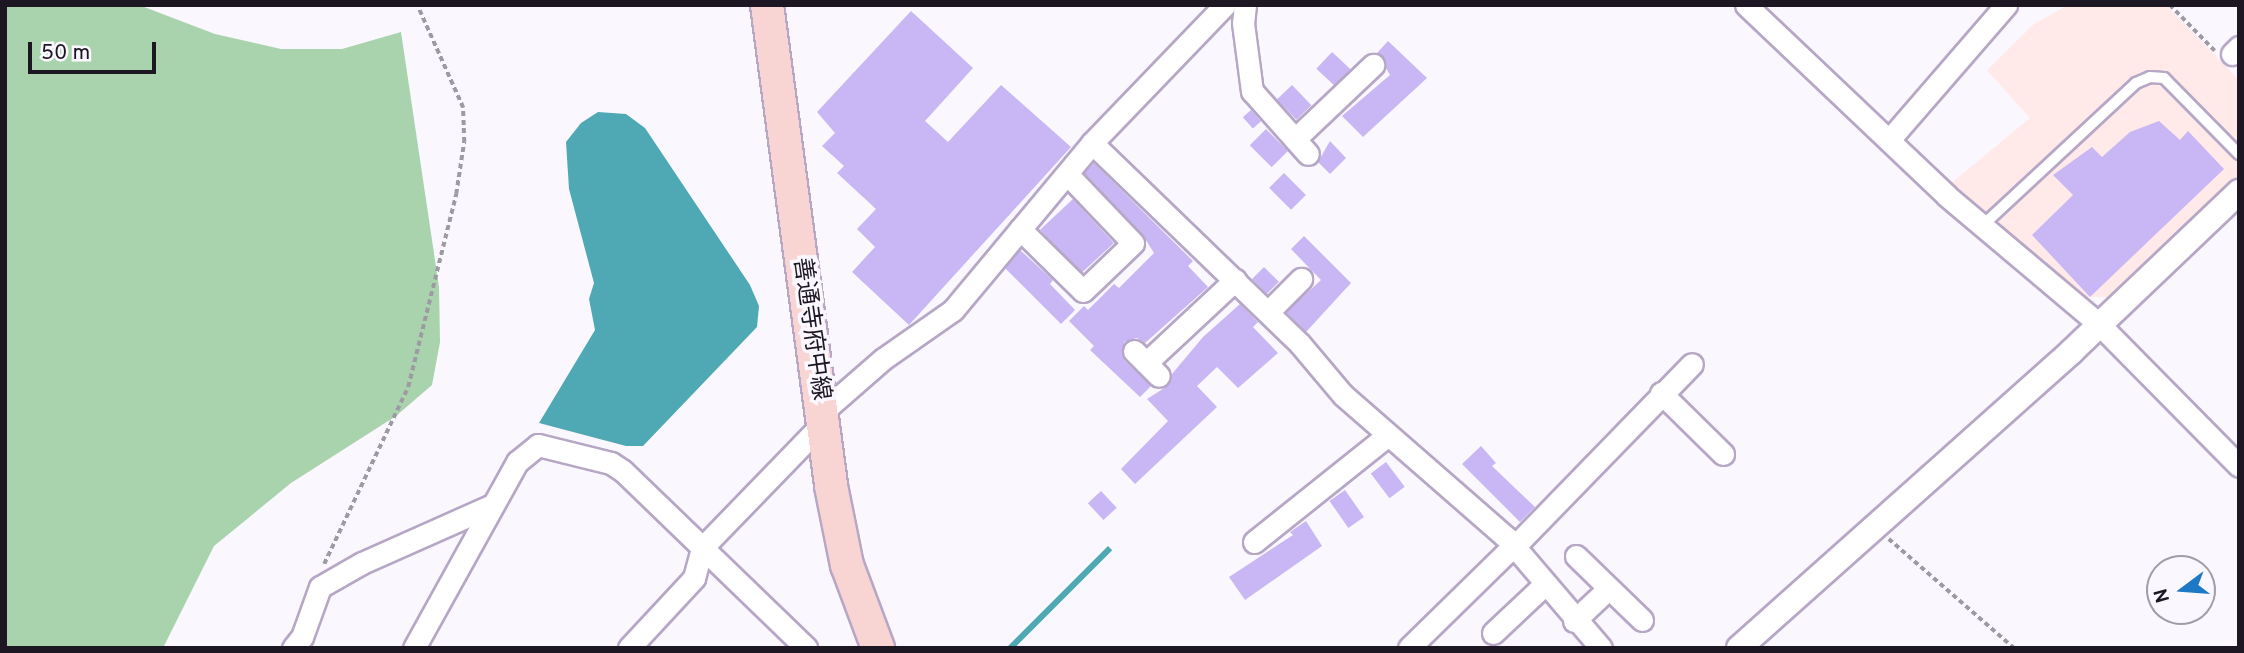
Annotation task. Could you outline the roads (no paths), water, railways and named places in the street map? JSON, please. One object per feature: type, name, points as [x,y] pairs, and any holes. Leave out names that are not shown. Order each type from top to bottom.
[{"type":"main road","name":"善通寺府中線","points":[[767,5],[838,529],[859,604],[878,648]]},
{"type":"street","points":[[629,648],[694,578],[702,548],[822,418],[883,359],[953,310],[1092,143],[1225,5]]},
{"type":"street","points":[[1245,5],[1243,23],[1252,91],[1301,146],[1373,65]]},
{"type":"street","points":[[1746,5],[1982,226],[2099,324],[2239,466]]},
{"type":"street","points":[[1889,140],[2006,5]]},
{"type":"street","points":[[1092,143],[1268,312],[1343,395],[1513,547],[1574,621],[1601,648]]},
{"type":"street","points":[[1020,229],[1083,291],[1133,243],[1067,174]]},
{"type":"street","points":[[1740,648],[2099,324],[2239,191]]},
{"type":"street","points":[[1268,312],[1301,279]]},
{"type":"street","points":[[1146,364],[1236,281]]},
{"type":"street","points":[[1409,648],[1513,547],[1692,364]]},
{"type":"street","points":[[1661,393],[1723,454]]},
{"type":"street","points":[[1254,542],[1388,435]]},
{"type":"street","points":[[414,648],[490,506],[517,462],[538,445],[611,463],[623,471],[806,648]]},
{"type":"street","points":[[293,648],[302,637],[320,587],[362,563],[490,506]]},
{"type":"street","points":[[1576,556],[1642,620]]},
{"type":"street","points":[[1493,633],[1544,585]]},
{"type":"street","points":[[1574,621],[1609,588]]},
{"type":"lane","points":[[1982,226],[2136,83],[2150,77],[2164,78],[2239,154]]},
{"type":"water","points":[[598,112],[626,114],[645,128],[750,285],[759,306],[757,327],[643,446],[626,446],[539,423],[595,330],[589,299],[594,283],[569,189],[566,142],[581,123]]},
{"type":"water","points":[[1108,546],[1112,550],[1014,648],[1006,648]]}]
